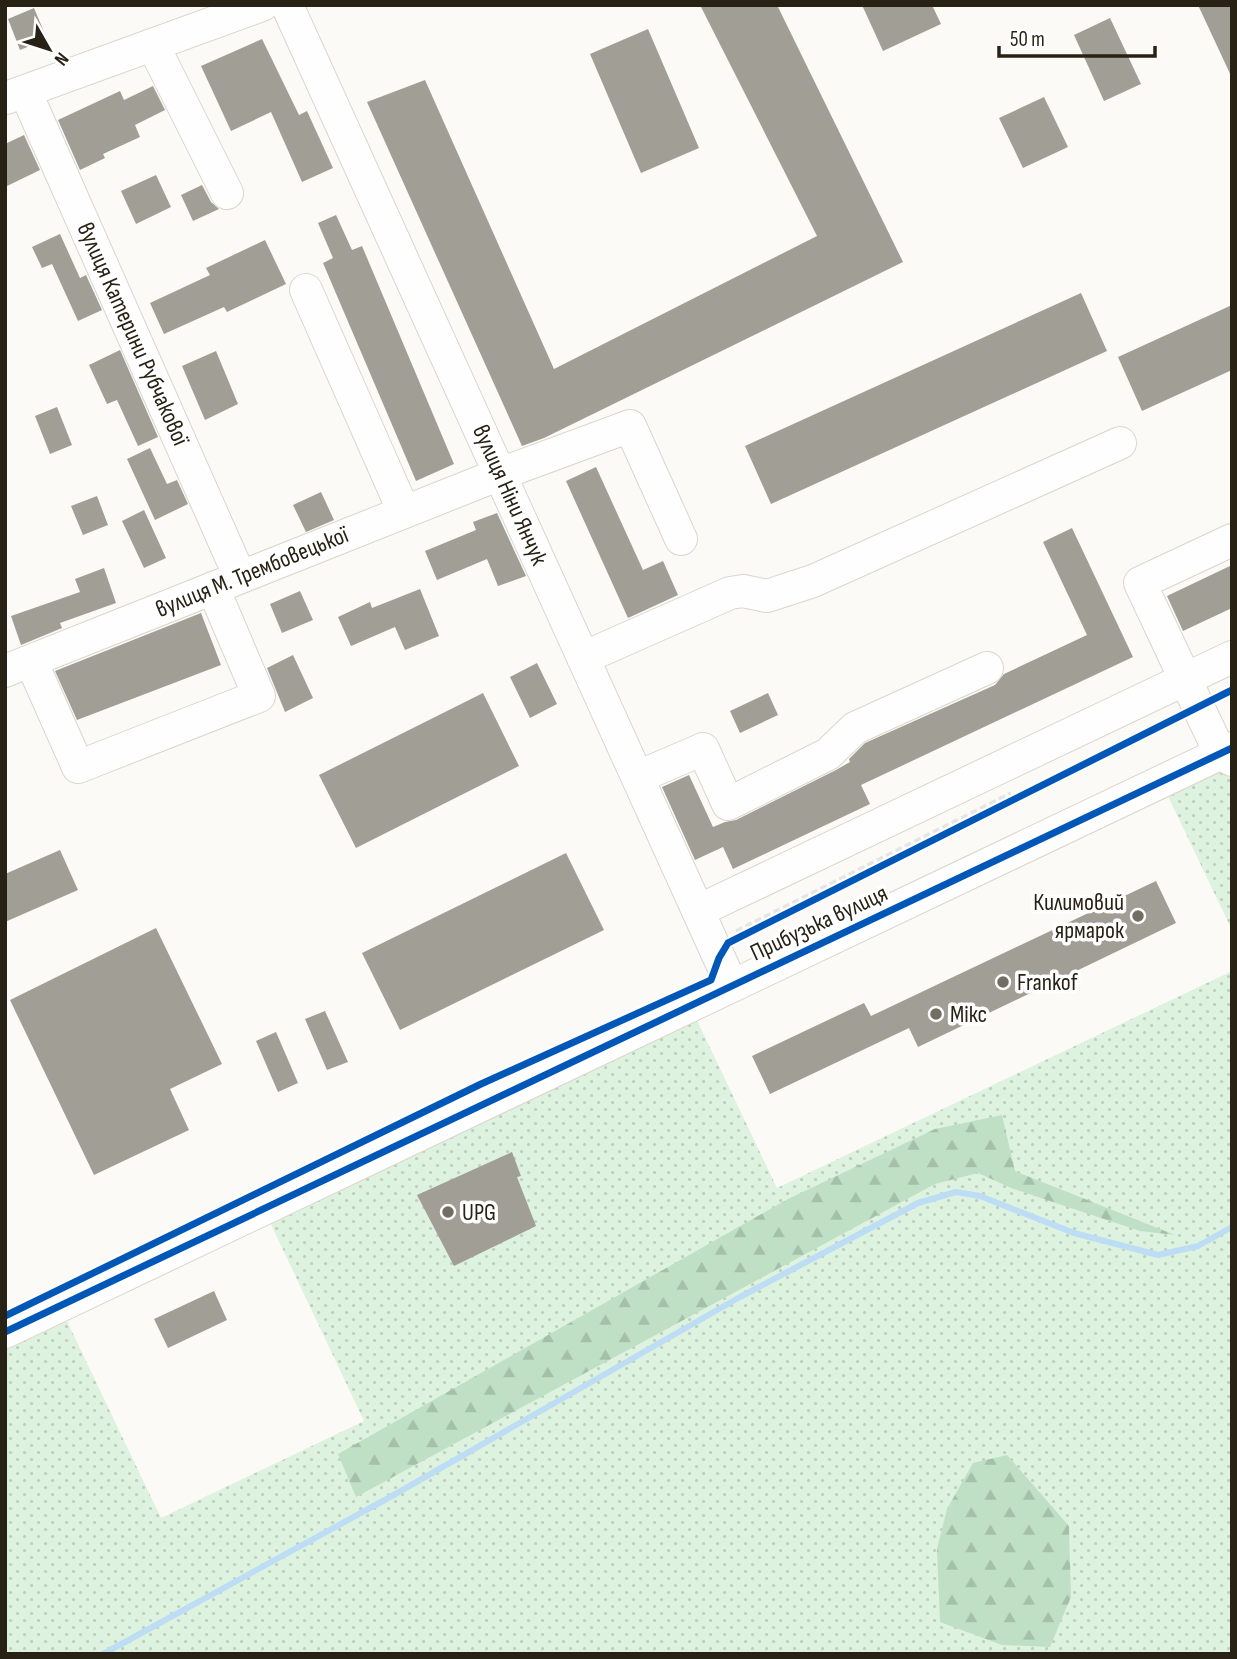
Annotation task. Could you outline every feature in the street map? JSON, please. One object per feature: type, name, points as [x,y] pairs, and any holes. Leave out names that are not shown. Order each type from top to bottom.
[{"type":"street","points":[[15,94],[262,5]]},
{"type":"street","name":"вулиця Ніни Янчук","points":[[287,5],[721,962]]},
{"type":"street","points":[[153,44],[227,193]]},
{"type":"street","name":"вулиця Катерини Рубчакової","points":[[12,668],[78,767],[259,696],[226,583],[15,94]]},
{"type":"street","points":[[306,290],[404,512]]},
{"type":"street","name":"вулиця М. Трембовецької","points":[[12,668],[500,474],[630,426],[681,539]]},
{"type":"street","points":[[583,658],[730,593],[743,591],[766,596],[813,581],[1120,443]]},
{"type":"street","points":[[1228,754],[1185,679],[1140,583],[1232,540]]},
{"type":"street","points":[[698,911],[1232,657]]},
{"type":"street","points":[[638,777],[703,749],[728,804],[828,754],[855,728],[987,668]]},
{"type":"street","name":"Прибузька вулиця","points":[[5,1332],[721,962],[1228,754]]},
{"type":"path","points":[[721,962],[1022,788]]},
{"type":"path","points":[[721,962],[728,943],[1016,797]]},
{"type":"green space","points":[[1223,761],[1232,781],[1232,930],[1165,790]]},
{"type":"green space","points":[[1232,971],[1232,1654],[5,1654],[5,1343],[64,1315],[161,1518],[364,1421],[268,1218],[694,1014],[777,1188]]},
{"type":"green space","points":[[1002,1115],[1015,1171],[1175,1235],[1140,1231],[1011,1188],[978,1173],[935,1184],[356,1497],[338,1454],[788,1199],[935,1129]]},
{"type":"green space","points":[[1007,1455],[1069,1526],[1071,1597],[1050,1647],[1002,1645],[940,1622],[937,1549],[947,1509],[973,1463]]},
{"type":"building","points":[[700,5],[777,5],[903,262],[544,438],[522,446],[367,102],[425,80],[554,369],[817,236]]},
{"type":"building","points":[[862,5],[932,5],[941,24],[883,51]]},
{"type":"building","points":[[1198,5],[1232,5],[1232,78]]},
{"type":"building","points":[[34,8],[47,39],[20,50],[8,19]]},
{"type":"building","points":[[1110,18],[1141,84],[1104,101],[1074,35]]},
{"type":"building","points":[[648,29],[699,148],[641,173],[590,54]]},
{"type":"building","points":[[262,39],[299,115],[307,111],[333,168],[302,182],[271,112],[231,131],[201,66]]},
{"type":"building","points":[[153,86],[165,110],[135,125],[140,137],[103,154],[105,158],[80,170],[58,120],[120,91],[124,100]]},
{"type":"building","points":[[1044,97],[1068,147],[1023,168],[999,118]]},
{"type":"building","points":[[24,135],[40,170],[5,187],[5,144]]},
{"type":"building","points":[[156,175],[171,207],[136,224],[121,191]]},
{"type":"building","points":[[202,185],[211,202],[219,209],[193,221],[181,195]]},
{"type":"building","points":[[336,215],[352,250],[362,246],[454,464],[416,481],[323,263],[333,258],[318,223]]},
{"type":"building","points":[[60,234],[80,278],[86,275],[102,310],[78,321],[52,264],[42,268],[32,247]]},
{"type":"building","points":[[265,240],[286,284],[227,312],[224,307],[164,334],[150,303],[210,275],[206,268]]},
{"type":"building","points":[[1081,293],[1107,351],[771,504],[745,446]]},
{"type":"building","points":[[1232,305],[1232,370],[1142,411],[1118,357]]},
{"type":"building","points":[[120,350],[158,437],[138,446],[117,400],[107,404],[89,365]]},
{"type":"building","points":[[216,351],[238,404],[205,420],[182,366]]},
{"type":"building","points":[[57,407],[72,445],[50,454],[35,416]]},
{"type":"building","points":[[150,448],[167,484],[177,480],[188,504],[155,520],[127,459]]},
{"type":"building","points":[[596,467],[643,570],[663,561],[678,595],[628,618],[566,481]]},
{"type":"building","points":[[321,492],[334,520],[306,532],[293,505]]},
{"type":"building","points":[[97,496],[108,525],[83,535],[71,506]]},
{"type":"building","points":[[144,510],[166,558],[144,568],[122,521]]},
{"type":"building","points":[[497,513],[526,576],[498,586],[487,559],[437,580],[425,551],[476,530],[473,522]]},
{"type":"building","points":[[1072,528],[1133,657],[861,785],[870,804],[733,869],[723,847],[695,860],[662,787],[689,775],[713,827],[736,820],[850,762],[849,759],[865,743],[995,685],[1004,674],[1087,635],[1043,542]]},
{"type":"building","points":[[1232,565],[1232,608],[1183,631],[1167,596]]},
{"type":"building","points":[[104,568],[116,603],[60,623],[62,628],[21,645],[11,616],[80,592],[75,579]]},
{"type":"building","points":[[420,589],[439,636],[405,650],[395,627],[351,646],[338,617],[370,602],[372,608]]},
{"type":"building","points":[[300,591],[313,620],[282,633],[270,604]]},
{"type":"building","points":[[201,613],[221,665],[77,720],[55,671]]},
{"type":"building","points":[[293,655],[313,698],[285,712],[267,668]]},
{"type":"building","points":[[537,663],[557,704],[530,718],[510,677]]},
{"type":"building","points":[[483,693],[519,766],[356,848],[319,775]]},
{"type":"building","points":[[768,693],[778,715],[740,733],[730,711]]},
{"type":"building","points":[[60,850],[78,890],[5,922],[5,874]]},
{"type":"building","points":[[566,853],[604,930],[400,1030],[362,953]]},
{"type":"building","points":[[1156,881],[1176,923],[918,1047],[909,1028],[770,1094],[752,1056],[864,1003],[871,1016]]},
{"type":"building","points":[[156,928],[222,1064],[170,1089],[189,1130],[94,1175],[10,1000]]},
{"type":"building","points":[[325,1011],[348,1062],[327,1070],[305,1019]]},
{"type":"building","points":[[276,1032],[298,1083],[278,1092],[256,1041]]},
{"type":"building","name":"UPG","points":[[512,1152],[521,1176],[517,1177],[536,1226],[454,1266],[417,1195]]},
{"type":"building","points":[[214,1291],[227,1320],[168,1348],[154,1319]]},
{"type":"waterway","points":[[103,1654],[392,1496],[740,1297],[918,1203],[956,1192],[980,1196],[1074,1233],[1158,1255],[1198,1246],[1232,1227]]},
{"type":"cycle path","points":[[5,1316],[481,1084],[711,980],[728,943],[1232,690]]},
{"type":"cycle path","points":[[5,1332],[1232,748]]},
{"type":"place","name":"Килимовий ярмарок","points":[[1138,916]]},
{"type":"place","name":"Frankof","points":[[1003,982]]},
{"type":"place","name":"Мікс","points":[[936,1014]]},
{"type":"place","name":"UPG","points":[[448,1212]]}]
